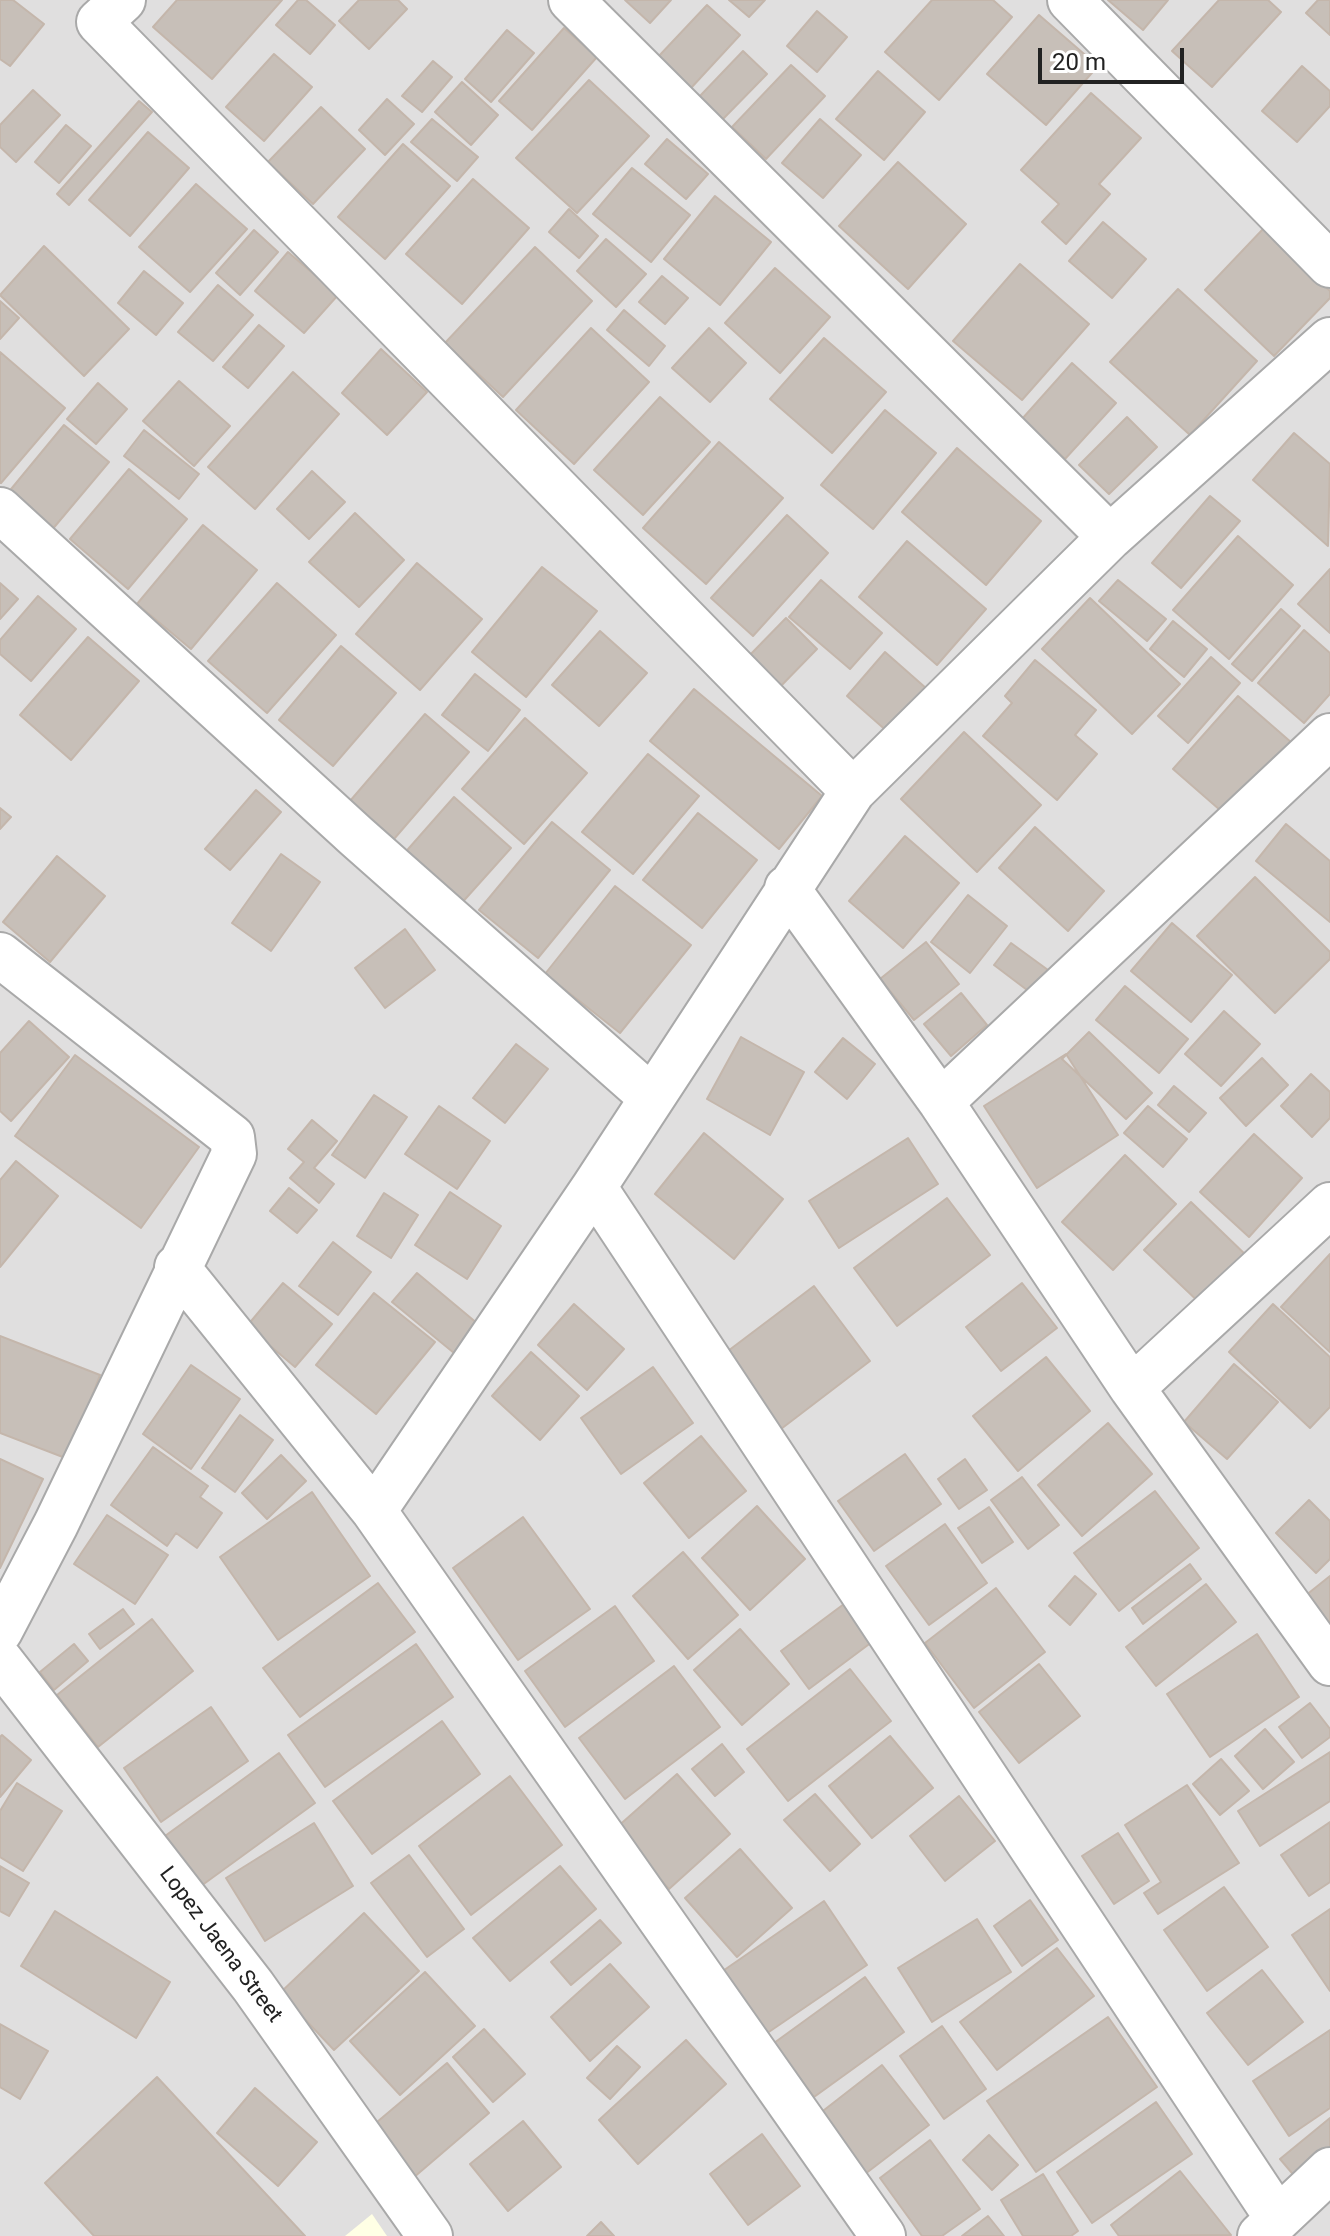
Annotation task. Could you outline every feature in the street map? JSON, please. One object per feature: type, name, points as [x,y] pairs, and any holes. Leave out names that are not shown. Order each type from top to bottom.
[{"type":"street","points":[[123,0],[99,22],[853,791]]},
{"type":"street","points":[[571,0],[1110,537]]},
{"type":"street","points":[[1070,0],[1330,265]]},
{"type":"street","points":[[374,1511],[594,1187],[853,791],[1110,537],[1330,340]]},
{"type":"street","points":[[0,510],[356,836],[651,1097]]},
{"type":"street","points":[[941,1102],[1330,736]]},
{"type":"street","points":[[787,888],[941,1102],[1132,1388],[1330,1663]]},
{"type":"street","points":[[0,955],[232,1137],[234,1154],[56,1524],[0,1631]]},
{"type":"street","points":[[594,1187],[1269,2228],[1330,2170]]},
{"type":"street","points":[[1132,1388],[1330,1205]]},
{"type":"street","points":[[177,1267],[374,1511],[883,2236]]},
{"type":"street","name":"Lopez Jaena Street","points":[[0,1660],[253,1986],[430,2236]]},
{"type":"shaded area","points":[[0,0],[1330,0],[1330,2236],[0,2236]]},
{"type":"shaded area","points":[[372,2214],[387,2236],[345,2236]]},
{"type":"building","points":[[0,0],[13,0],[44,24],[10,66],[0,59]]},
{"type":"building","points":[[177,0],[282,0],[212,79],[153,27]]},
{"type":"building","points":[[298,0],[306,0],[335,25],[310,54],[276,25]]},
{"type":"building","points":[[359,0],[398,0],[407,9],[369,49],[339,21]]},
{"type":"building","points":[[625,0],[671,0],[650,23]]},
{"type":"building","points":[[729,0],[765,0],[749,17]]},
{"type":"building","points":[[932,0],[993,0],[1012,17],[939,100],[885,52]]},
{"type":"building","points":[[1108,0],[1168,0],[1143,30]]},
{"type":"building","points":[[1219,0],[1268,0],[1281,12],[1212,87],[1172,51]]},
{"type":"building","points":[[1318,0],[1330,0],[1330,35],[1306,13]]},
{"type":"building","points":[[707,5],[740,35],[691,88],[658,57]]},
{"type":"building","points":[[817,11],[847,37],[817,72],[787,46]]},
{"type":"building","points":[[1039,15],[1098,66],[1046,125],[987,74]]},
{"type":"building","points":[[564,28],[597,57],[532,130],[499,101]]},
{"type":"building","points":[[507,30],[534,53],[491,102],[465,79]]},
{"type":"building","points":[[743,51],[767,74],[723,119],[699,97]]},
{"type":"building","points":[[274,54],[312,87],[264,141],[226,107]]},
{"type":"building","points":[[433,61],[452,77],[422,112],[402,96]]},
{"type":"building","points":[[791,65],[825,96],[766,159],[732,127]]},
{"type":"building","points":[[1302,66],[1330,91],[1330,106],[1297,142],[1262,111]]},
{"type":"building","points":[[878,71],[925,112],[884,160],[836,119]]},
{"type":"building","points":[[589,80],[649,136],[577,213],[516,158]]},
{"type":"building","points":[[462,82],[498,115],[471,145],[435,112]]},
{"type":"building","points":[[33,90],[60,115],[16,162],[0,147],[0,125]]},
{"type":"building","points":[[1091,93],[1141,138],[1099,184],[1110,194],[1066,244],[1042,222],[1059,204],[1021,170]]},
{"type":"building","points":[[387,99],[414,124],[385,155],[359,130]]},
{"type":"building","points":[[139,101],[152,112],[69,205],[57,194]]},
{"type":"building","points":[[321,107],[365,149],[313,204],[268,162]]},
{"type":"building","points":[[432,119],[478,157],[457,181],[411,142]]},
{"type":"building","points":[[820,119],[861,155],[823,198],[782,163]]},
{"type":"building","points":[[66,125],[91,146],[59,183],[35,162]]},
{"type":"building","points":[[148,132],[189,168],[130,236],[89,200]]},
{"type":"building","points":[[667,139],[708,174],[686,199],[645,164]]},
{"type":"building","points":[[403,144],[450,186],[385,259],[338,217]]},
{"type":"building","points":[[898,162],[966,224],[908,289],[839,226]]},
{"type":"building","points":[[632,168],[690,215],[651,262],[593,214]]},
{"type":"building","points":[[473,179],[529,228],[462,304],[406,254]]},
{"type":"building","points":[[196,184],[247,229],[190,292],[139,247]]},
{"type":"building","points":[[715,196],[771,242],[720,305],[664,259]]},
{"type":"building","points":[[569,209],[598,236],[579,258],[549,232]]},
{"type":"building","points":[[1103,222],[1146,259],[1112,298],[1069,261]]},
{"type":"building","points":[[1264,228],[1330,291],[1330,298],[1274,356],[1205,290]]},
{"type":"building","points":[[254,230],[278,252],[240,295],[216,273]]},
{"type":"building","points":[[606,239],[646,274],[616,307],[577,271]]},
{"type":"building","points":[[44,246],[129,329],[84,376],[0,295]]},
{"type":"building","points":[[535,247],[592,301],[503,397],[445,343]]},
{"type":"building","points":[[288,252],[338,295],[304,333],[255,291]]},
{"type":"building","points":[[1020,264],[1089,324],[1022,400],[953,341]]},
{"type":"building","points":[[775,268],[830,317],[780,373],[725,323]]},
{"type":"building","points":[[144,271],[183,303],[156,335],[118,303]]},
{"type":"building","points":[[662,276],[688,298],[665,324],[639,302]]},
{"type":"building","points":[[218,285],[253,315],[213,361],[178,332]]},
{"type":"building","points":[[1178,289],[1257,361],[1190,435],[1110,362]]},
{"type":"building","points":[[0,301],[19,318],[0,339]]},
{"type":"building","points":[[624,310],[665,346],[649,366],[607,330]]},
{"type":"building","points":[[259,325],[284,346],[248,388],[223,367]]},
{"type":"building","points":[[591,328],[649,382],[574,464],[516,410]]},
{"type":"building","points":[[709,328],[746,363],[710,402],[672,368]]},
{"type":"building","points":[[824,338],[886,392],[832,453],[770,399]]},
{"type":"building","points":[[381,349],[427,392],[387,435],[342,393]]},
{"type":"building","points":[[0,352],[65,408],[1,483],[0,483]]},
{"type":"building","points":[[1072,363],[1116,403],[1065,459],[1022,419]]},
{"type":"building","points":[[293,372],[339,414],[255,509],[208,467]]},
{"type":"building","points":[[179,381],[230,426],[194,466],[143,421]]},
{"type":"building","points":[[98,383],[127,409],[96,444],[67,419]]},
{"type":"building","points":[[660,397],[710,442],[643,515],[594,470]]},
{"type":"building","points":[[885,410],[936,453],[873,529],[821,485]]},
{"type":"building","points":[[1127,417],[1157,447],[1109,494],[1079,465]]},
{"type":"building","points":[[64,425],[109,462],[51,531],[7,494]]},
{"type":"building","points":[[144,430],[199,474],[179,499],[124,456]]},
{"type":"building","points":[[1294,433],[1330,464],[1328,546],[1253,480]]},
{"type":"building","points":[[719,442],[783,498],[706,584],[643,528]]},
{"type":"building","points":[[957,448],[1041,521],[986,585],[902,512]]},
{"type":"building","points":[[129,469],[187,519],[128,589],[70,539]]},
{"type":"building","points":[[312,471],[345,502],[309,539],[277,509]]},
{"type":"building","points":[[1210,496],[1240,521],[1181,588],[1152,563]]},
{"type":"building","points":[[355,513],[404,560],[359,607],[309,562]]},
{"type":"building","points":[[787,515],[828,553],[753,636],[711,598]]},
{"type":"building","points":[[203,525],[257,570],[191,649],[137,604]]},
{"type":"building","points":[[1238,536],[1293,585],[1229,659],[1173,610]]},
{"type":"building","points":[[907,541],[986,609],[937,665],[859,597]]},
{"type":"building","points":[[417,563],[482,619],[420,690],[356,634]]},
{"type":"building","points":[[542,567],[597,611],[526,697],[472,652]]},
{"type":"building","points":[[1330,569],[1330,633],[1298,604]]},
{"type":"building","points":[[821,580],[882,633],[850,669],[789,617]]},
{"type":"building","points":[[1118,580],[1166,619],[1147,641],[1099,601]]},
{"type":"building","points":[[0,583],[18,599],[0,619]]},
{"type":"building","points":[[277,583],[336,635],[267,713],[208,661]]},
{"type":"building","points":[[38,596],[76,629],[31,681],[0,654],[0,640]]},
{"type":"building","points":[[1090,598],[1180,684],[1132,734],[1042,649]]},
{"type":"building","points":[[1281,609],[1300,626],[1252,681],[1232,664]]},
{"type":"building","points":[[786,618],[817,649],[778,689],[747,658]]},
{"type":"building","points":[[1173,621],[1207,649],[1184,677],[1150,649]]},
{"type":"building","points":[[1304,630],[1330,653],[1330,694],[1304,723],[1258,683]]},
{"type":"building","points":[[600,631],[647,673],[599,726],[552,685]]},
{"type":"building","points":[[88,637],[139,681],[71,760],[20,715]]},
{"type":"building","points":[[341,646],[396,693],[333,766],[279,720]]},
{"type":"building","points":[[885,652],[927,689],[889,733],[847,696]]},
{"type":"building","points":[[1211,657],[1240,683],[1188,743],[1158,716]]},
{"type":"building","points":[[1035,660],[1096,710],[1075,735],[1097,754],[1057,800],[983,736],[1012,703],[1005,696]]},
{"type":"building","points":[[475,674],[520,710],[488,751],[442,715]]},
{"type":"building","points":[[694,689],[822,796],[779,849],[650,741]]},
{"type":"building","points":[[1238,696],[1292,743],[1228,817],[1173,769]]},
{"type":"building","points":[[425,714],[469,752],[394,839],[350,801]]},
{"type":"building","points":[[525,718],[587,773],[524,844],[462,789]]},
{"type":"building","points":[[964,732],[1041,805],[977,872],[901,799]]},
{"type":"building","points":[[648,754],[699,796],[633,874],[582,832]]},
{"type":"building","points":[[256,790],[281,812],[230,870],[205,849]]},
{"type":"building","points":[[454,797],[511,848],[459,906],[402,856]]},
{"type":"building","points":[[0,808],[11,817],[0,829]]},
{"type":"building","points":[[698,813],[757,860],[702,928],[643,880]]},
{"type":"building","points":[[552,822],[610,870],[538,958],[479,910]]},
{"type":"building","points":[[1286,824],[1330,861],[1330,922],[1256,861]]},
{"type":"building","points":[[1035,827],[1104,891],[1068,931],[999,868]]},
{"type":"building","points":[[905,836],[959,883],[903,948],[849,901]]},
{"type":"building","points":[[281,854],[320,882],[271,951],[232,923]]},
{"type":"building","points":[[57,856],[105,896],[50,962],[3,922]]},
{"type":"building","points":[[1255,877],[1330,952],[1330,959],[1275,1013],[1197,936]]},
{"type":"building","points":[[615,886],[691,945],[620,1033],[545,974]]},
{"type":"building","points":[[968,895],[1007,926],[970,973],[931,942]]},
{"type":"building","points":[[1172,923],[1232,975],[1191,1022],[1131,971]]},
{"type":"building","points":[[405,929],[435,970],[385,1008],[355,968]]},
{"type":"building","points":[[926,942],[959,984],[914,1020],[880,979]]},
{"type":"building","points":[[1011,943],[1048,970],[1031,993],[994,965]]},
{"type":"building","points":[[1125,986],[1188,1039],[1159,1073],[1096,1020]]},
{"type":"building","points":[[961,993],[987,1025],[951,1056],[924,1024]]},
{"type":"building","points":[[1224,1011],[1260,1044],[1221,1086],[1185,1054]]},
{"type":"building","points":[[29,1021],[69,1057],[11,1121],[0,1111],[0,1053]]},
{"type":"building","points":[[1089,1032],[1152,1093],[1126,1119],[1062,1059]]},
{"type":"building","points":[[741,1037],[804,1072],[770,1135],[707,1099]]},
{"type":"building","points":[[843,1038],[875,1064],[847,1099],[815,1072]]},
{"type":"building","points":[[516,1044],[548,1069],[505,1123],[473,1098]]},
{"type":"building","points":[[1066,1054],[1118,1135],[1037,1188],[984,1106]]},
{"type":"building","points":[[75,1055],[199,1147],[141,1228],[15,1136]]},
{"type":"building","points":[[1262,1058],[1288,1085],[1246,1126],[1220,1098]]},
{"type":"building","points":[[1311,1074],[1330,1092],[1330,1118],[1312,1137],[1281,1106]]},
{"type":"building","points":[[1174,1086],[1206,1113],[1189,1132],[1158,1105]]},
{"type":"building","points":[[374,1095],[407,1117],[365,1178],[332,1155]]},
{"type":"building","points":[[439,1106],[490,1141],[457,1189],[405,1154]]},
{"type":"building","points":[[1148,1106],[1187,1139],[1163,1167],[1124,1133]]},
{"type":"building","points":[[312,1120],[337,1141],[314,1168],[334,1184],[319,1203],[290,1178],[304,1162],[288,1149]]},
{"type":"building","points":[[704,1133],[783,1199],[734,1259],[655,1194]]},
{"type":"building","points":[[1254,1134],[1302,1178],[1249,1237],[1200,1192]]},
{"type":"building","points":[[908,1138],[938,1184],[839,1248],[809,1201]]},
{"type":"building","points":[[1125,1155],[1176,1204],[1113,1270],[1062,1222]]},
{"type":"building","points":[[16,1161],[58,1196],[0,1267],[0,1180]]},
{"type":"building","points":[[289,1188],[317,1210],[297,1233],[270,1211]]},
{"type":"building","points":[[450,1192],[501,1226],[467,1279],[415,1245]]},
{"type":"building","points":[[384,1193],[418,1215],[391,1258],[357,1236]]},
{"type":"building","points":[[947,1198],[990,1255],[897,1326],[854,1268]]},
{"type":"building","points":[[1191,1202],[1250,1259],[1204,1307],[1144,1250]]},
{"type":"building","points":[[333,1242],[371,1272],[338,1315],[299,1286]]},
{"type":"building","points":[[1330,1254],[1330,1352],[1281,1307]]},
{"type":"building","points":[[417,1273],[478,1324],[454,1353],[392,1302]]},
{"type":"building","points":[[283,1283],[332,1324],[295,1367],[247,1326]]},
{"type":"building","points":[[1022,1283],[1057,1328],[1001,1371],[966,1327]]},
{"type":"building","points":[[814,1286],[870,1361],[781,1429],[724,1354]]},
{"type":"building","points":[[374,1293],[435,1342],[376,1414],[316,1365]]},
{"type":"building","points":[[574,1304],[624,1349],[587,1390],[538,1345]]},
{"type":"building","points":[[1273,1304],[1330,1357],[1330,1407],[1310,1428],[1229,1352]]},
{"type":"building","points":[[0,1336],[100,1375],[68,1459],[0,1433]]},
{"type":"building","points":[[531,1352],[579,1396],[540,1440],[492,1396]]},
{"type":"building","points":[[1046,1357],[1090,1411],[1018,1471],[973,1416]]},
{"type":"building","points":[[1234,1364],[1278,1402],[1227,1459],[1184,1422]]},
{"type":"building","points":[[191,1365],[240,1399],[191,1469],[143,1434]]},
{"type":"building","points":[[653,1367],[693,1423],[621,1474],[581,1418]]},
{"type":"building","points":[[240,1415],[273,1440],[235,1492],[202,1468]]},
{"type":"building","points":[[1108,1423],[1152,1474],[1082,1536],[1038,1485]]},
{"type":"building","points":[[701,1436],[746,1491],[689,1538],[644,1483]]},
{"type":"building","points":[[153,1447],[208,1486],[200,1497],[222,1513],[197,1548],[176,1533],[167,1546],[111,1505]]},
{"type":"building","points":[[905,1454],[941,1504],[874,1551],[838,1501]]},
{"type":"building","points":[[281,1455],[306,1481],[267,1519],[242,1493]]},
{"type":"building","points":[[0,1459],[43,1479],[0,1568]]},
{"type":"building","points":[[965,1459],[987,1490],[959,1509],[938,1479]]},
{"type":"building","points":[[1022,1477],[1059,1525],[1028,1549],[991,1500]]},
{"type":"building","points":[[1155,1491],[1199,1548],[1119,1611],[1074,1553]]},
{"type":"building","points":[[312,1492],[370,1576],[278,1640],[220,1557]]},
{"type":"building","points":[[1309,1500],[1330,1521],[1330,1559],[1316,1573],[1276,1533]]},
{"type":"building","points":[[757,1506],[805,1559],[750,1610],[702,1558]]},
{"type":"building","points":[[989,1507],[1013,1542],[982,1563],[958,1528]]},
{"type":"building","points":[[107,1515],[168,1555],[135,1604],[74,1564]]},
{"type":"building","points":[[523,1517],[590,1609],[518,1660],[453,1568]]},
{"type":"building","points":[[945,1524],[987,1583],[929,1625],[886,1566]]},
{"type":"building","points":[[683,1552],[738,1615],[688,1659],[633,1596]]},
{"type":"building","points":[[1190,1564],[1201,1579],[1143,1624],[1132,1608]]},
{"type":"building","points":[[1075,1576],[1096,1594],[1070,1625],[1049,1606]]},
{"type":"building","points":[[1330,1576],[1330,1639],[1300,1600]]},
{"type":"building","points":[[378,1583],[415,1632],[300,1717],[263,1668]]},
{"type":"building","points":[[1206,1584],[1236,1622],[1156,1686],[1126,1647]]},
{"type":"building","points":[[996,1588],[1045,1652],[974,1708],[925,1643]]},
{"type":"building","points":[[852,1598],[880,1636],[809,1689],[781,1651]]},
{"type":"building","points":[[615,1606],[654,1661],[565,1727],[525,1671]]},
{"type":"building","points":[[123,1609],[134,1624],[100,1649],[89,1634]]},
{"type":"building","points":[[152,1619],[193,1671],[98,1747],[57,1695]]},
{"type":"building","points":[[740,1629],[789,1684],[742,1725],[694,1670]]},
{"type":"building","points":[[1257,1634],[1299,1697],[1210,1757],[1167,1694]]},
{"type":"building","points":[[74,1644],[88,1661],[54,1690],[40,1672]]},
{"type":"building","points":[[416,1644],[453,1697],[325,1787],[288,1735]]},
{"type":"building","points":[[1039,1664],[1080,1716],[1019,1763],[979,1712]]},
{"type":"building","points":[[674,1666],[720,1727],[625,1799],[579,1738]]},
{"type":"building","points":[[850,1669],[891,1721],[788,1801],[747,1749]]},
{"type":"building","points":[[1310,1703],[1330,1729],[1330,1737],[1302,1758],[1279,1727]]},
{"type":"building","points":[[211,1707],[248,1761],[161,1822],[124,1768]]},
{"type":"building","points":[[442,1721],[480,1774],[372,1854],[333,1801]]},
{"type":"building","points":[[1265,1729],[1294,1762],[1263,1789],[1235,1756]]},
{"type":"building","points":[[2,1735],[31,1760],[0,1797],[0,1737]]},
{"type":"building","points":[[890,1736],[933,1788],[872,1838],[829,1786]]},
{"type":"building","points":[[722,1744],[744,1772],[715,1796],[692,1769]]},
{"type":"building","points":[[1330,1752],[1330,1801],[1260,1846],[1238,1811]]},
{"type":"building","points":[[279,1753],[315,1803],[201,1886],[165,1836]]},
{"type":"building","points":[[1221,1759],[1249,1791],[1220,1815],[1193,1784]]},
{"type":"building","points":[[677,1774],[730,1834],[669,1889],[615,1829]]},
{"type":"building","points":[[510,1776],[562,1845],[471,1915],[419,1846]]},
{"type":"building","points":[[17,1783],[62,1811],[23,1871],[0,1857],[0,1811]]},
{"type":"building","points":[[1187,1785],[1239,1863],[1158,1914],[1144,1893],[1161,1882],[1125,1825]]},
{"type":"building","points":[[815,1794],[860,1844],[830,1871],[784,1820]]},
{"type":"building","points":[[959,1796],[995,1841],[945,1881],[910,1836]]},
{"type":"building","points":[[1330,1822],[1330,1882],[1309,1896],[1281,1855]]},
{"type":"building","points":[[314,1823],[353,1886],[265,1941],[226,1878]]},
{"type":"building","points":[[1118,1833],[1149,1881],[1114,1904],[1082,1856]]},
{"type":"building","points":[[740,1849],[792,1908],[737,1957],[685,1898]]},
{"type":"building","points":[[409,1855],[464,1929],[427,1957],[371,1883]]},
{"type":"building","points":[[0,1866],[29,1883],[9,1916],[0,1911]]},
{"type":"building","points":[[560,1866],[596,1909],[510,1981],[473,1938]]},
{"type":"building","points":[[1224,1887],[1268,1947],[1207,1991],[1164,1930]]},
{"type":"building","points":[[1030,1900],[1058,1940],[1022,1966],[994,1926]]},
{"type":"building","points":[[824,1901],[867,1965],[760,2038],[717,1975]]},
{"type":"building","points":[[1330,1909],[1330,1991],[1292,1935]]},
{"type":"building","points":[[55,1911],[170,1982],[136,2038],[21,1966]]},
{"type":"building","points":[[364,1913],[419,1971],[334,2050],[280,1993]]},
{"type":"building","points":[[977,1919],[1011,1972],[932,2022],[898,1968]]},
{"type":"building","points":[[600,1920],[621,1943],[571,1985],[551,1962]]},
{"type":"building","points":[[1057,1948],[1094,1996],[997,2070],[960,2022]]},
{"type":"building","points":[[610,1964],[649,2007],[590,2061],[551,2017]]},
{"type":"building","points":[[1262,1970],[1303,2022],[1248,2065],[1207,2013]]},
{"type":"building","points":[[425,1972],[475,2026],[400,2095],[350,2041]]},
{"type":"building","points":[[865,1977],[904,2032],[814,2097],[774,2043]]},
{"type":"building","points":[[1108,2017],[1157,2087],[1036,2172],[987,2101]]},
{"type":"building","points":[[0,2024],[48,2051],[20,2099],[0,2087]]},
{"type":"building","points":[[942,2026],[986,2089],[944,2119],[900,2056]]},
{"type":"building","points":[[484,2029],[525,2074],[493,2102],[453,2057]]},
{"type":"building","points":[[1330,2030],[1330,2108],[1289,2136],[1253,2081]]},
{"type":"building","points":[[686,2040],[726,2084],[638,2164],[599,2120]]},
{"type":"building","points":[[617,2046],[640,2067],[610,2099],[587,2078]]},
{"type":"building","points":[[447,2063],[489,2113],[406,2184],[364,2133]]},
{"type":"building","points":[[882,2065],[929,2125],[865,2174],[819,2114]]},
{"type":"building","points":[[157,2077],[305,2236],[94,2236],[45,2183]]},
{"type":"building","points":[[255,2088],[317,2142],[278,2186],[217,2133]]},
{"type":"building","points":[[1156,2102],[1192,2154],[1092,2223],[1057,2172]]},
{"type":"building","points":[[1330,2118],[1330,2163],[1303,2186],[1280,2159]]},
{"type":"building","points":[[523,2121],[561,2167],[508,2211],[470,2164]]},
{"type":"building","points":[[762,2134],[800,2186],[748,2225],[710,2174]]},
{"type":"building","points":[[989,2135],[1018,2165],[992,2190],[963,2160]]},
{"type":"building","points":[[930,2140],[980,2209],[942,2236],[922,2236],[880,2178]]},
{"type":"building","points":[[1180,2171],[1231,2235],[1119,2236],[1111,2225]]},
{"type":"building","points":[[1043,2174],[1078,2231],[1071,2236],[1023,2236],[1001,2200]]},
{"type":"building","points":[[988,2216],[1004,2236],[962,2236]]},
{"type":"building","points":[[601,2222],[614,2236],[587,2236]]}]
